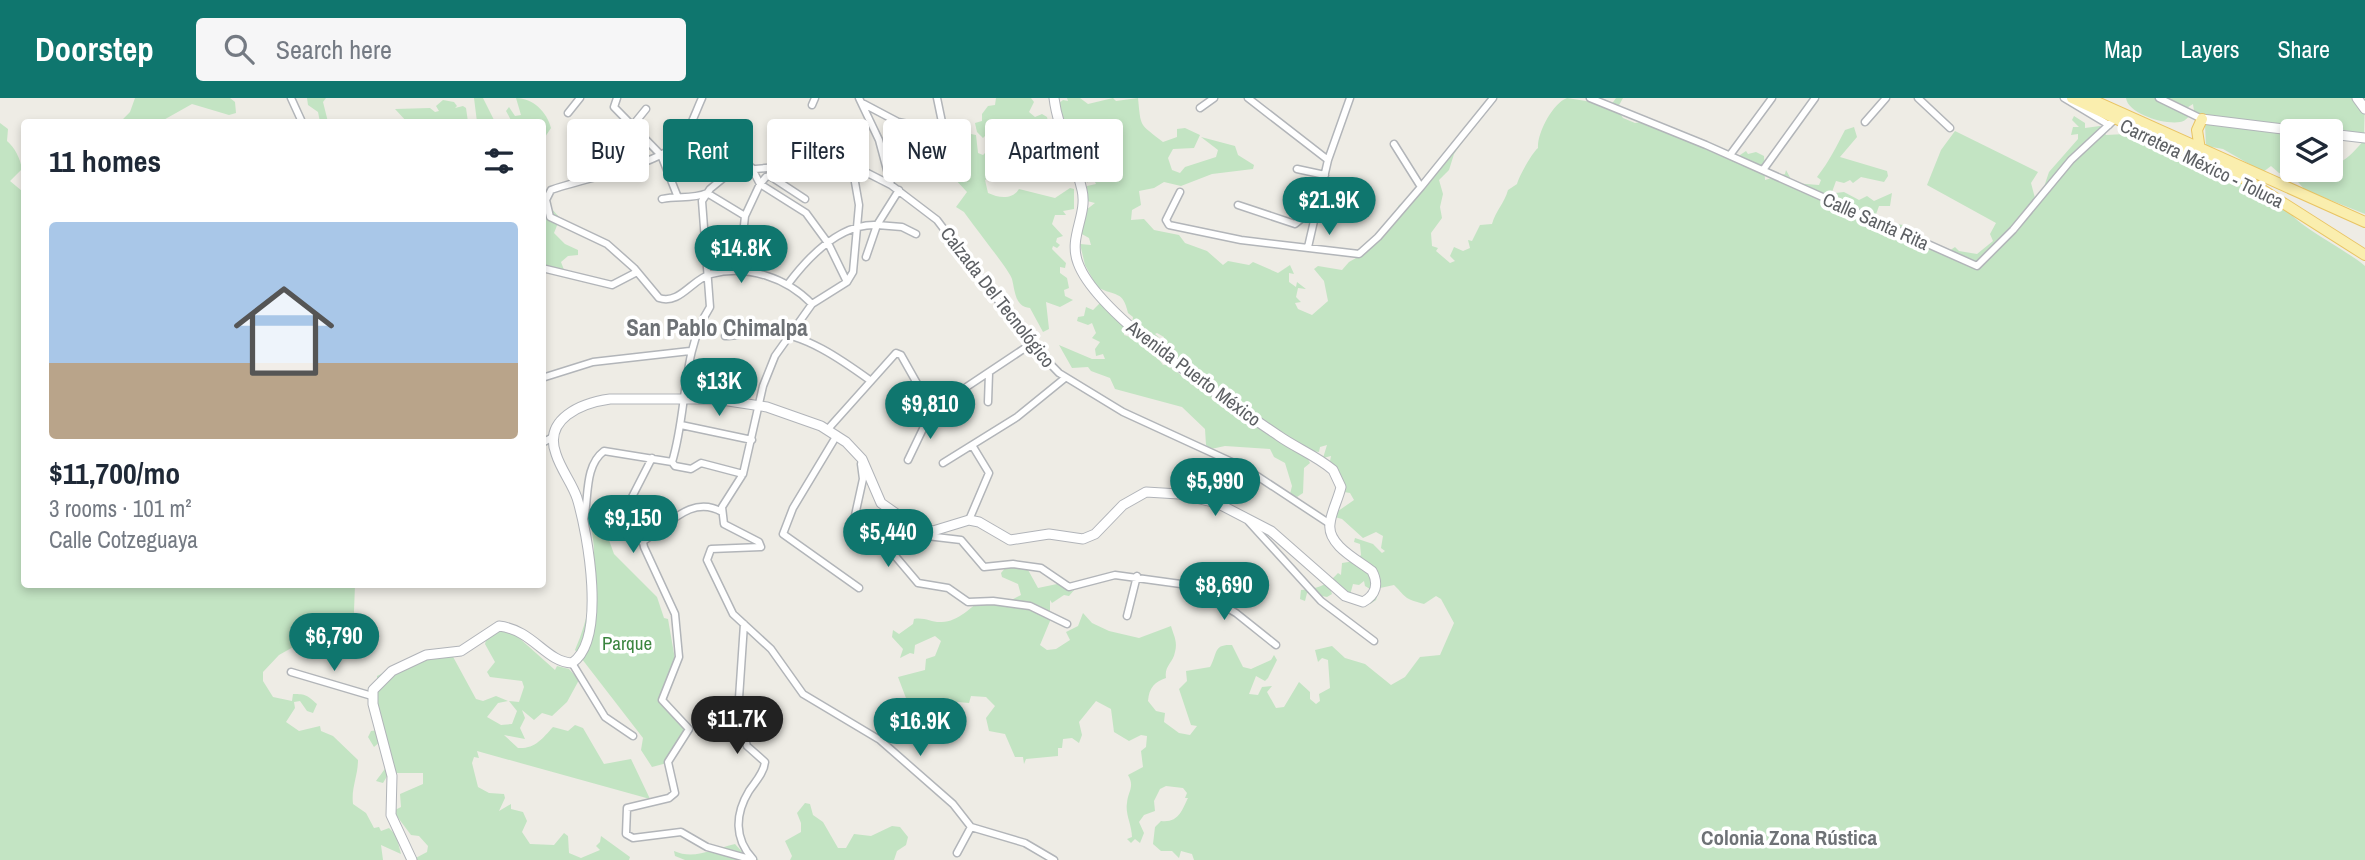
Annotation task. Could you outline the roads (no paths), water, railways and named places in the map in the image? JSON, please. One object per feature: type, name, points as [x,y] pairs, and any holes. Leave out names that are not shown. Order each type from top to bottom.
[{"type":"main road","name":"Avenida Puerto México","points":[[1054,98],[1057,120],[1083,192],[1074,238],[1074,251],[1082,274],[1142,336],[1234,405],[1333,470],[1340,481],[1337,505],[1330,524]]},
{"type":"main road","name":"Carretera México - Toluca","points":[[2072,98],[2112,123],[2247,180],[2363,252]]},
{"type":"main road","name":"Carretera México - Toluca","points":[[2088,98],[2365,222]]},
{"type":"main road","points":[[2357,98],[2365,109]]},
{"type":"main road","points":[[2200,150],[2197,130],[2202,119],[2222,124],[2280,129]]},
{"type":"main road","points":[[2171,137],[2197,130]]},
{"type":"main road","points":[[2343,135],[2365,138]]},
{"type":"main road","points":[[412,860],[391,816],[392,776],[372,696],[383,677],[426,655],[461,651],[499,626],[529,635],[557,659],[572,663],[586,646],[592,618],[582,525],[577,496],[556,456],[552,437],[562,418],[576,408],[598,400],[707,398],[758,405],[828,429],[837,435],[859,456],[881,503],[916,527],[940,531],[969,520],[979,522],[1010,540],[1049,534],[1083,538],[1095,534],[1129,500],[1151,491],[1217,503],[1240,512],[1278,536],[1345,596],[1363,602],[1374,592],[1375,577],[1337,544],[1330,534],[1330,524]]},
{"type":"street","points":[[291,98],[301,119]]},
{"type":"street","points":[[568,113],[580,98]]},
{"type":"street","points":[[617,98],[614,107],[627,119]]},
{"type":"street","points":[[702,98],[684,137],[661,155],[551,190],[546,200],[551,217],[600,239],[637,272],[655,296],[667,301],[708,275],[738,272],[788,284],[812,304]]},
{"type":"street","points":[[861,101],[898,122],[937,130],[942,122],[937,98]]},
{"type":"street","points":[[1200,108],[1214,98]]},
{"type":"street","points":[[1248,98],[1328,160]]},
{"type":"street","points":[[1308,247],[1328,160],[1350,98]]},
{"type":"street","points":[[1180,192],[1166,220],[1169,225],[1241,240],[1361,254],[1422,187],[1493,98]]},
{"type":"street","name":"Calle Santa Rita","points":[[1590,98],[1730,155],[1977,266],[2014,230],[2071,160],[2112,123]]},
{"type":"street","points":[[1730,155],[1772,98]]},
{"type":"street","points":[[1763,170],[1815,98]]},
{"type":"street","points":[[1865,122],[1886,98]]},
{"type":"street","points":[[1918,98],[1950,128]]},
{"type":"street","points":[[2064,98],[2112,123]]},
{"type":"street","points":[[2159,98],[2202,119]]},
{"type":"street","points":[[861,101],[881,147],[891,185]]},
{"type":"street","points":[[638,119],[646,109]]},
{"type":"street","points":[[649,142],[661,155],[677,195]]},
{"type":"street","points":[[1394,144],[1422,187]]},
{"type":"street","points":[[1297,169],[1325,174]]},
{"type":"street","points":[[753,171],[760,184],[801,209],[828,243],[847,282]]},
{"type":"street","name":"Calzada Del Tecnológico","points":[[869,174],[899,190],[937,220],[1031,344],[1065,378],[1123,412],[1239,464],[1330,524]]},
{"type":"street","points":[[738,272],[745,216],[766,177],[770,176],[805,199]]},
{"type":"street","points":[[718,182],[707,193],[701,205],[710,307],[701,318],[697,340],[690,351],[686,400],[672,461],[675,466],[690,469],[700,463],[743,474]]},
{"type":"street","points":[[857,182],[859,225],[856,259],[847,282],[812,304],[789,336],[766,376],[749,458],[722,512],[723,522],[727,527],[761,544],[758,548],[718,546],[711,549],[707,556],[728,606],[778,658],[803,694],[880,740],[953,804],[971,827],[1025,843],[1054,860]]},
{"type":"street","points":[[866,257],[877,225],[899,190]]},
{"type":"street","points":[[662,199],[677,195],[695,198],[707,193]]},
{"type":"street","points":[[707,193],[745,216]]},
{"type":"street","points":[[1238,205],[1295,224],[1316,207]]},
{"type":"street","points":[[788,284],[800,267],[828,243],[859,225],[902,228],[916,234]]},
{"type":"street","points":[[546,269],[611,285],[637,272]]},
{"type":"street","points":[[725,336],[760,332],[789,336],[834,356],[871,381]]},
{"type":"street","points":[[908,460],[932,410],[1031,344]]},
{"type":"street","points":[[546,377],[593,362],[690,351]]},
{"type":"street","points":[[828,429],[896,354],[900,354],[932,410]]},
{"type":"street","points":[[988,402],[989,373]]},
{"type":"street","points":[[943,463],[1017,417],[1065,378]]},
{"type":"street","points":[[681,425],[752,440]]},
{"type":"street","points":[[837,435],[793,508],[783,532],[859,588]]},
{"type":"street","points":[[546,441],[552,437]]},
{"type":"street","points":[[969,520],[989,473],[972,445]]},
{"type":"street","points":[[582,525],[590,474],[600,453],[607,450],[672,461]]},
{"type":"street","points":[[859,456],[863,480],[852,519],[854,532],[885,544],[921,584],[948,588],[968,602],[993,601],[1030,606],[1067,624]]},
{"type":"street","points":[[652,458],[631,498],[642,542],[670,598],[677,625],[679,660],[662,699],[689,729],[668,762],[675,793],[669,798],[627,808],[626,834],[633,838],[681,832],[707,847],[753,860]]},
{"type":"street","points":[[642,542],[694,506],[714,507],[722,512]]},
{"type":"street","points":[[1240,512],[1321,601],[1374,641]]},
{"type":"street","points":[[916,527],[927,536],[961,540],[984,567],[1013,564],[1041,568],[1069,587],[1079,587],[1108,575],[1137,576],[1193,587],[1236,613],[1276,645]]},
{"type":"street","points":[[1127,616],[1137,576]]},
{"type":"street","points":[[744,624],[738,713],[747,746],[765,764],[746,798],[738,823],[741,841],[753,860]]},
{"type":"street","points":[[572,663],[605,717],[634,736]]},
{"type":"street","points":[[291,672],[372,696]]},
{"type":"street","points":[[957,853],[971,827]]},
{"type":"district","name":"San Pablo Chimalpa","points":[[717,328]]},
{"type":"district","name":"Colonia Zona Rústica","points":[[1789,838]]},
{"type":"park label","name":"Parque","points":[[627,643]]}]
